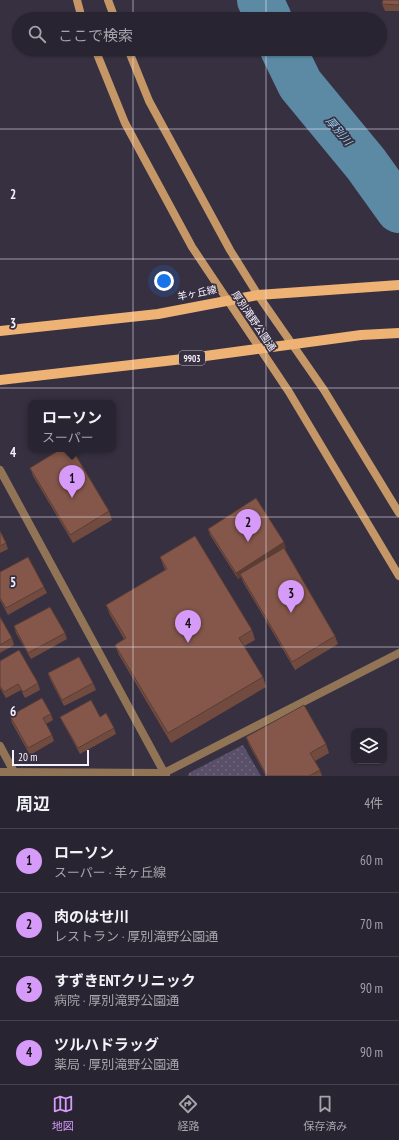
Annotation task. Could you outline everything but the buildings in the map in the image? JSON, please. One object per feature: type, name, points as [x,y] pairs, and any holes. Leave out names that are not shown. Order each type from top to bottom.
[{"type":"main road","points":[[77,0],[80,12]]},
{"type":"main road","points":[[108,0],[112,12]]},
{"type":"main road","name":"厚別滝野公園通","points":[[98,56],[125,122],[192,248],[289,392],[399,576]]},
{"type":"main road","name":"厚別滝野公園通","points":[[131,56],[149,101],[230,250],[258,295],[324,390],[399,513]]},
{"type":"main road","name":"羊ヶ丘線","points":[[0,331],[158,314],[258,295],[399,285]]},
{"type":"main road","name":"9903","points":[[0,380],[175,360],[293,344],[399,333]]},
{"type":"street","points":[[0,470],[165,775]]},
{"type":"street","points":[[0,772],[165,775],[399,653]]},
{"type":"street","points":[[0,746],[14,772]]},
{"type":"shaded area","points":[[243,745],[261,776],[188,776],[189,773]]},
{"type":"waterway","name":"厚別川","points":[[260,0],[266,12]]},
{"type":"waterway","name":"厚別川","points":[[286,56],[300,84],[366,164],[399,210]]},
{"type":"place","name":"ローソン","points":[[72,498]]},
{"type":"place","name":"肉のはせ川","points":[[248,542]]},
{"type":"place","name":"すずきENTクリニック","points":[[291,613]]},
{"type":"place","name":"ツルハドラッグ","points":[[188,643]]}]
